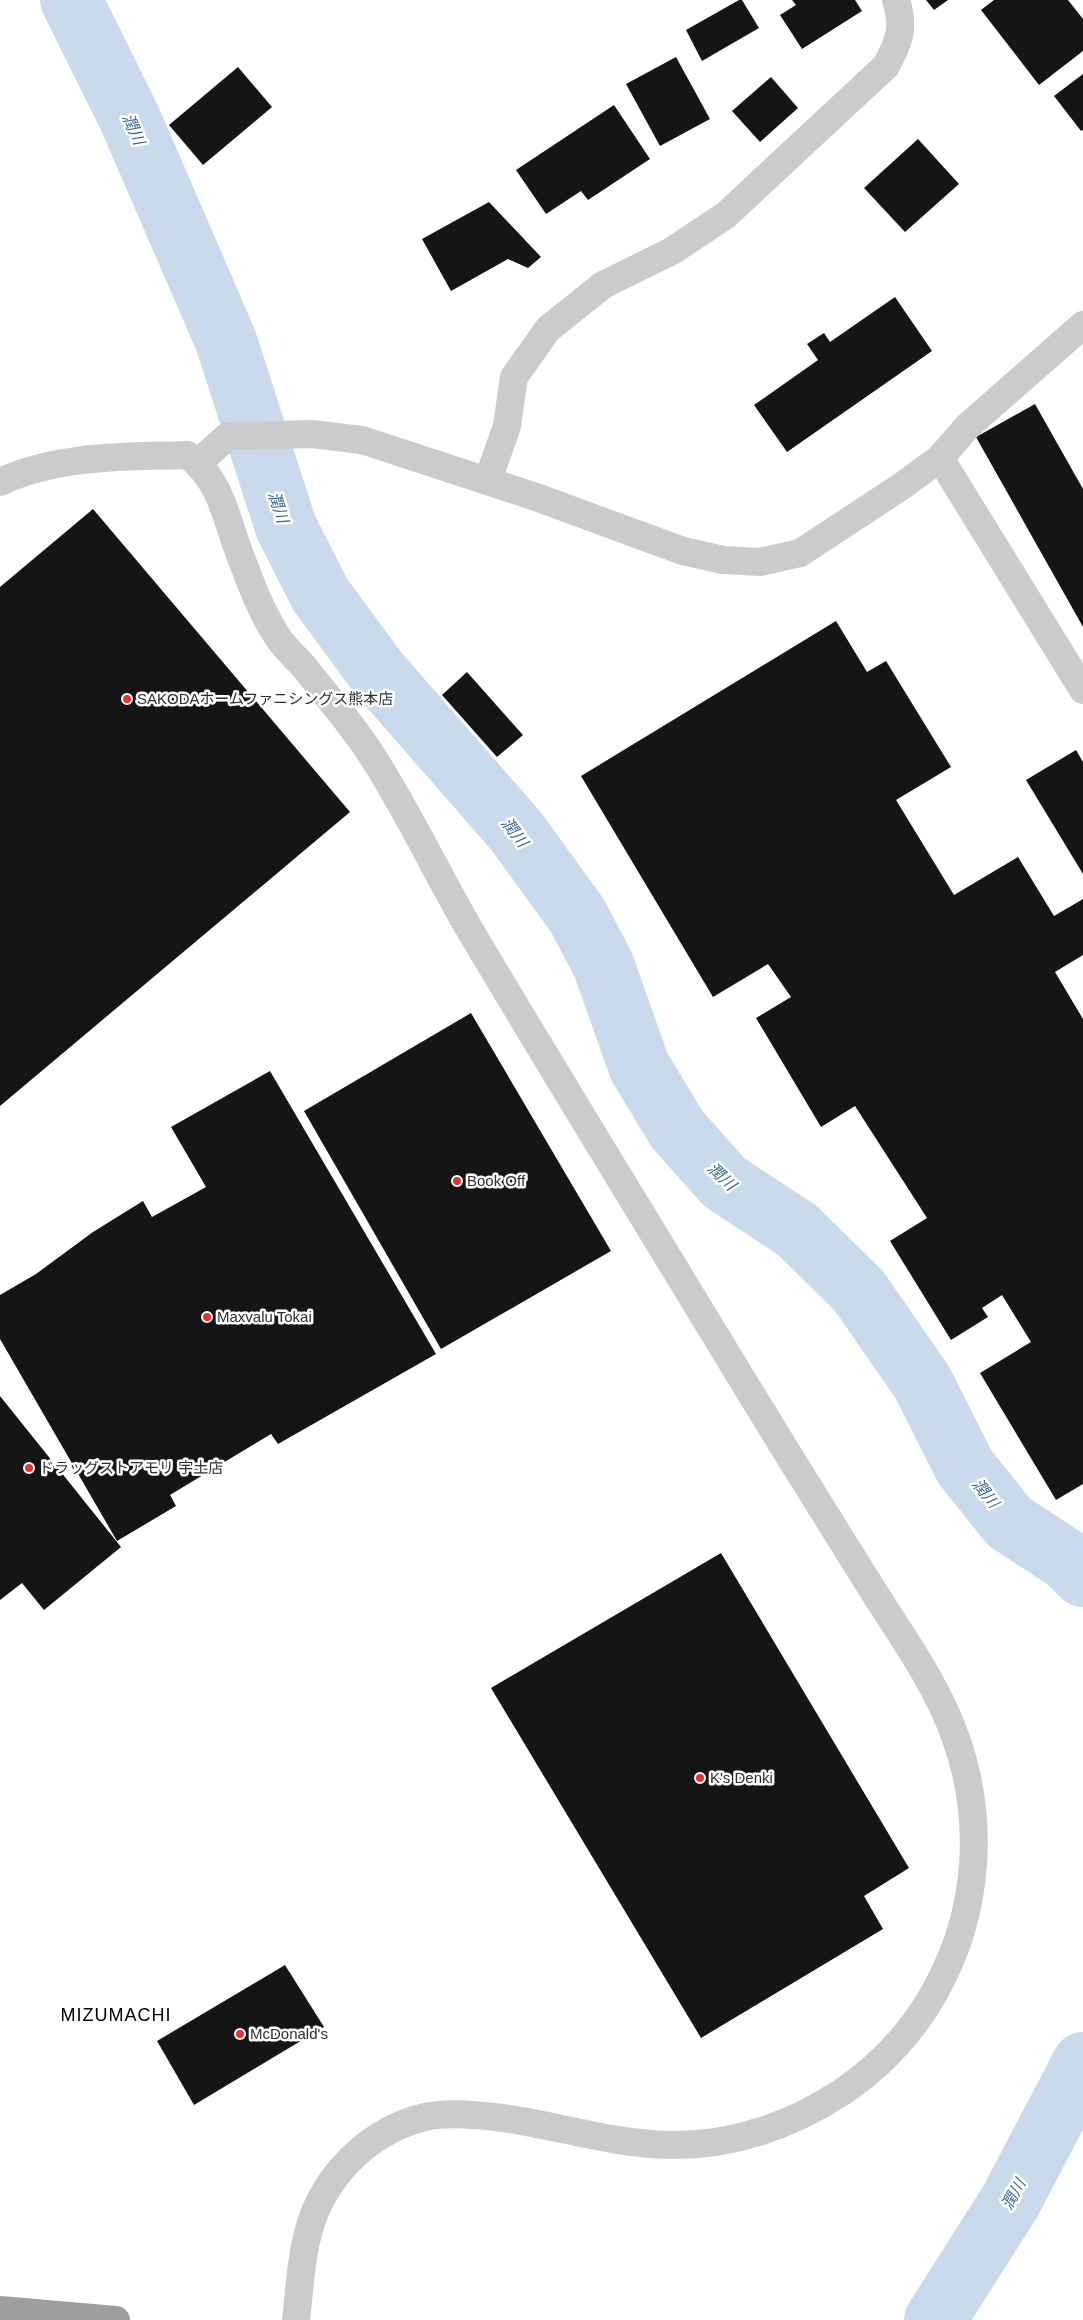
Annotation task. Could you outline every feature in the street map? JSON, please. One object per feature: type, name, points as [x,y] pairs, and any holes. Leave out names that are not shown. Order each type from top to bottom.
[{"type":"highway","points":[[0,2310],[116,2320]]},
{"type":"street","points":[[488,480],[507,426],[514,377],[548,329],[603,286],[672,251],[726,215],[886,66],[901,38],[900,12],[896,0]]},
{"type":"street","points":[[0,482],[58,463],[122,457],[193,459],[228,436],[312,434],[362,440],[488,480],[683,551],[723,560],[760,562],[800,553],[872,507],[940,458],[968,426],[1083,324]]},
{"type":"street","points":[[940,458],[1083,690]]},
{"type":"street","points":[[193,459],[205,468],[224,504],[250,580],[264,613],[280,641],[366,746],[394,791],[468,927],[804,1482],[930,1684],[954,1733],[970,1782],[974,1833],[974,1862],[969,1904],[956,1945],[939,1986],[918,2021],[890,2053],[856,2082],[818,2107],[769,2129],[718,2143],[674,2145],[623,2141],[501,2118],[461,2114],[424,2118],[387,2132],[356,2152],[332,2180],[314,2216],[303,2255],[296,2320]]},
{"type":"building","points":[[742,0],[759,28],[702,61],[686,30]]},
{"type":"building","points":[[792,0],[855,0],[862,11],[802,49],[780,15],[796,5]]},
{"type":"building","points":[[926,0],[948,0],[934,10]]},
{"type":"building","points":[[994,0],[1068,0],[1083,19],[1083,51],[1039,85],[981,10]]},
{"type":"building","points":[[676,57],[710,119],[660,146],[626,84]]},
{"type":"building","points":[[238,67],[272,107],[203,165],[169,125]]},
{"type":"building","points":[[1083,74],[1083,130],[1081,131],[1054,96]]},
{"type":"building","points":[[771,77],[798,108],[760,142],[732,111]]},
{"type":"building","points":[[614,105],[650,159],[588,200],[581,191],[546,214],[516,170]]},
{"type":"building","points":[[918,139],[959,184],[905,232],[864,188]]},
{"type":"building","points":[[489,202],[541,257],[528,268],[508,259],[451,291],[422,239]]},
{"type":"building","points":[[895,297],[932,351],[787,452],[754,405],[818,360],[807,344],[824,333],[830,342]]},
{"type":"building","points":[[1035,404],[1083,489],[1083,627],[976,437]]},
{"type":"building","name":"SAKODAホームファニシングス熊本店","points":[[93,509],[350,812],[0,1106],[0,587]]},
{"type":"building","points":[[836,621],[867,672],[886,661],[951,767],[896,800],[954,895],[1018,857],[1054,916],[1083,899],[1083,955],[1055,972],[1083,1019],[1083,1484],[1056,1500],[980,1373],[1031,1342],[1002,1295],[982,1308],[988,1317],[951,1340],[890,1241],[927,1218],[855,1106],[821,1127],[756,1018],[791,997],[768,964],[713,997],[581,776]]},
{"type":"building","points":[[467,672],[523,735],[497,757],[442,695]]},
{"type":"building","points":[[1076,750],[1083,762],[1083,874],[1026,780]]},
{"type":"building","name":"Book Off","points":[[471,1013],[611,1251],[441,1349],[304,1111]]},
{"type":"building","name":"Maxvalu Tokai","points":[[270,1071],[436,1354],[278,1444],[271,1434],[170,1495],[176,1506],[117,1541],[0,1339],[0,1295],[36,1274],[93,1232],[143,1201],[152,1217],[206,1187],[171,1127]]},
{"type":"building","name":"ドラッグストアモリ 宇土店","points":[[0,1396],[121,1547],[44,1610],[22,1583],[0,1600]]},
{"type":"building","name":"K's Denki","points":[[721,1553],[909,1868],[864,1896],[883,1929],[701,2038],[491,1688]]},
{"type":"building","name":"McDonald's","points":[[285,1965],[324,2027],[194,2105],[157,2041]]},
{"type":"waterway","name":"潤川","points":[[71,0],[130,119],[226,341],[286,527],[320,594],[378,673],[516,831],[577,915],[603,964],[639,1066],[677,1129],[724,1182],[797,1230],[859,1291],[922,1382],[965,1467],[1009,1522],[1067,1560],[1083,1576]]},
{"type":"waterway","name":"潤川","points":[[935,2320],[1010,2202],[1083,2063]]},
{"type":"place","name":"SAKODAホームファニシングス熊本店","points":[[127,699]]},
{"type":"place","name":"Book Off","points":[[457,1181]]},
{"type":"place","name":"Maxvalu Tokai","points":[[207,1317]]},
{"type":"place","name":"ドラッグストアモリ 宇土店","points":[[29,1468]]},
{"type":"place","name":"K's Denki","points":[[700,1778]]},
{"type":"place","name":"McDonald's","points":[[240,2034]]},
{"type":"district","name":"MIZUMACHI","points":[[116,2015]]}]
